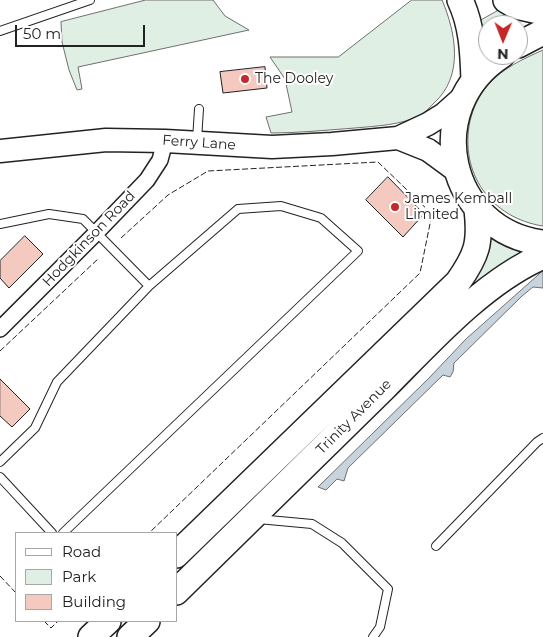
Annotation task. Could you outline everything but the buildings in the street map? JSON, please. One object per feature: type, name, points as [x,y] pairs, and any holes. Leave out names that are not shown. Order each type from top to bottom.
[{"type":"main road","points":[[460,0],[469,23],[473,49],[468,89]]},
{"type":"main road","points":[[506,0],[516,6],[543,12]]},
{"type":"main road","points":[[528,40],[543,32]]},
{"type":"main road","points":[[489,65],[468,89],[457,111],[453,149],[458,172],[464,187],[478,209],[511,234],[530,242],[543,243]]},
{"type":"main road","name":"Trinity Avenue","points":[[178,553],[458,282],[476,254],[479,240],[478,209]]},
{"type":"main road","name":"Trinity Avenue","points":[[178,590],[432,340],[484,292],[508,275],[543,256]]},
{"type":"main road","points":[[92,637],[107,622]]},
{"type":"main road","points":[[130,637],[146,622]]},
{"type":"street","name":"Ferry Lane","points":[[0,151],[106,140],[166,141],[262,147],[398,138],[444,114],[468,89]]},
{"type":"street","name":"Ferry Lane","points":[[398,138],[428,150],[458,172]]},
{"type":"street","name":"Hodgkinson Road","points":[[0,329],[96,233],[154,171],[166,141]]},
{"type":"lane","points":[[0,31],[90,0]]},
{"type":"lane","points":[[197,143],[199,109]]},
{"type":"lane","points":[[0,462],[35,428],[57,382],[149,286],[238,209],[280,206],[321,218],[358,251],[64,532]]},
{"type":"lane","points":[[0,228],[4,223],[49,214],[74,216],[84,219],[149,286]]},
{"type":"lane","points":[[436,546],[536,442],[543,438]]},
{"type":"lane","points":[[0,477],[51,532]]},
{"type":"lane","points":[[252,518],[312,524],[342,543],[388,589],[380,627],[374,637]]},
{"type":"green space","points":[[146,0],[213,0],[225,16],[249,30],[78,67],[82,89],[77,90],[69,70],[62,42],[61,22]]},
{"type":"green space","points":[[412,0],[442,0],[454,40],[453,67],[450,80],[444,92],[427,110],[412,119],[388,125],[271,133],[266,117],[292,112],[285,79],[270,57],[338,57]]},
{"type":"green space","points":[[501,9],[512,15],[490,15]]},
{"type":"green space","points":[[543,50],[543,226],[508,214],[494,203],[483,190],[469,158],[470,121],[479,97],[495,78],[507,69],[513,65],[528,65],[528,57]]},
{"type":"green space","points":[[488,234],[500,242],[526,252],[474,286],[470,280]]},
{"type":"shaded area","points":[[543,271],[543,288],[533,287],[522,296],[454,363],[453,372],[450,377],[443,375],[348,468],[344,481],[337,479],[326,490],[318,487],[466,339]]},
{"type":"fence","points":[[121,238],[168,195],[208,171],[378,162],[432,214],[420,273],[150,532]]},
{"type":"fence","points":[[0,351],[99,258]]},
{"type":"fence","points":[[0,576],[15,592]]},
{"type":"fence","points":[[45,622],[51,628],[57,622]]},
{"type":"place","name":"The Dooley","points":[[245,79]]},
{"type":"place","name":"James Kemball Limited","points":[[395,207]]}]
